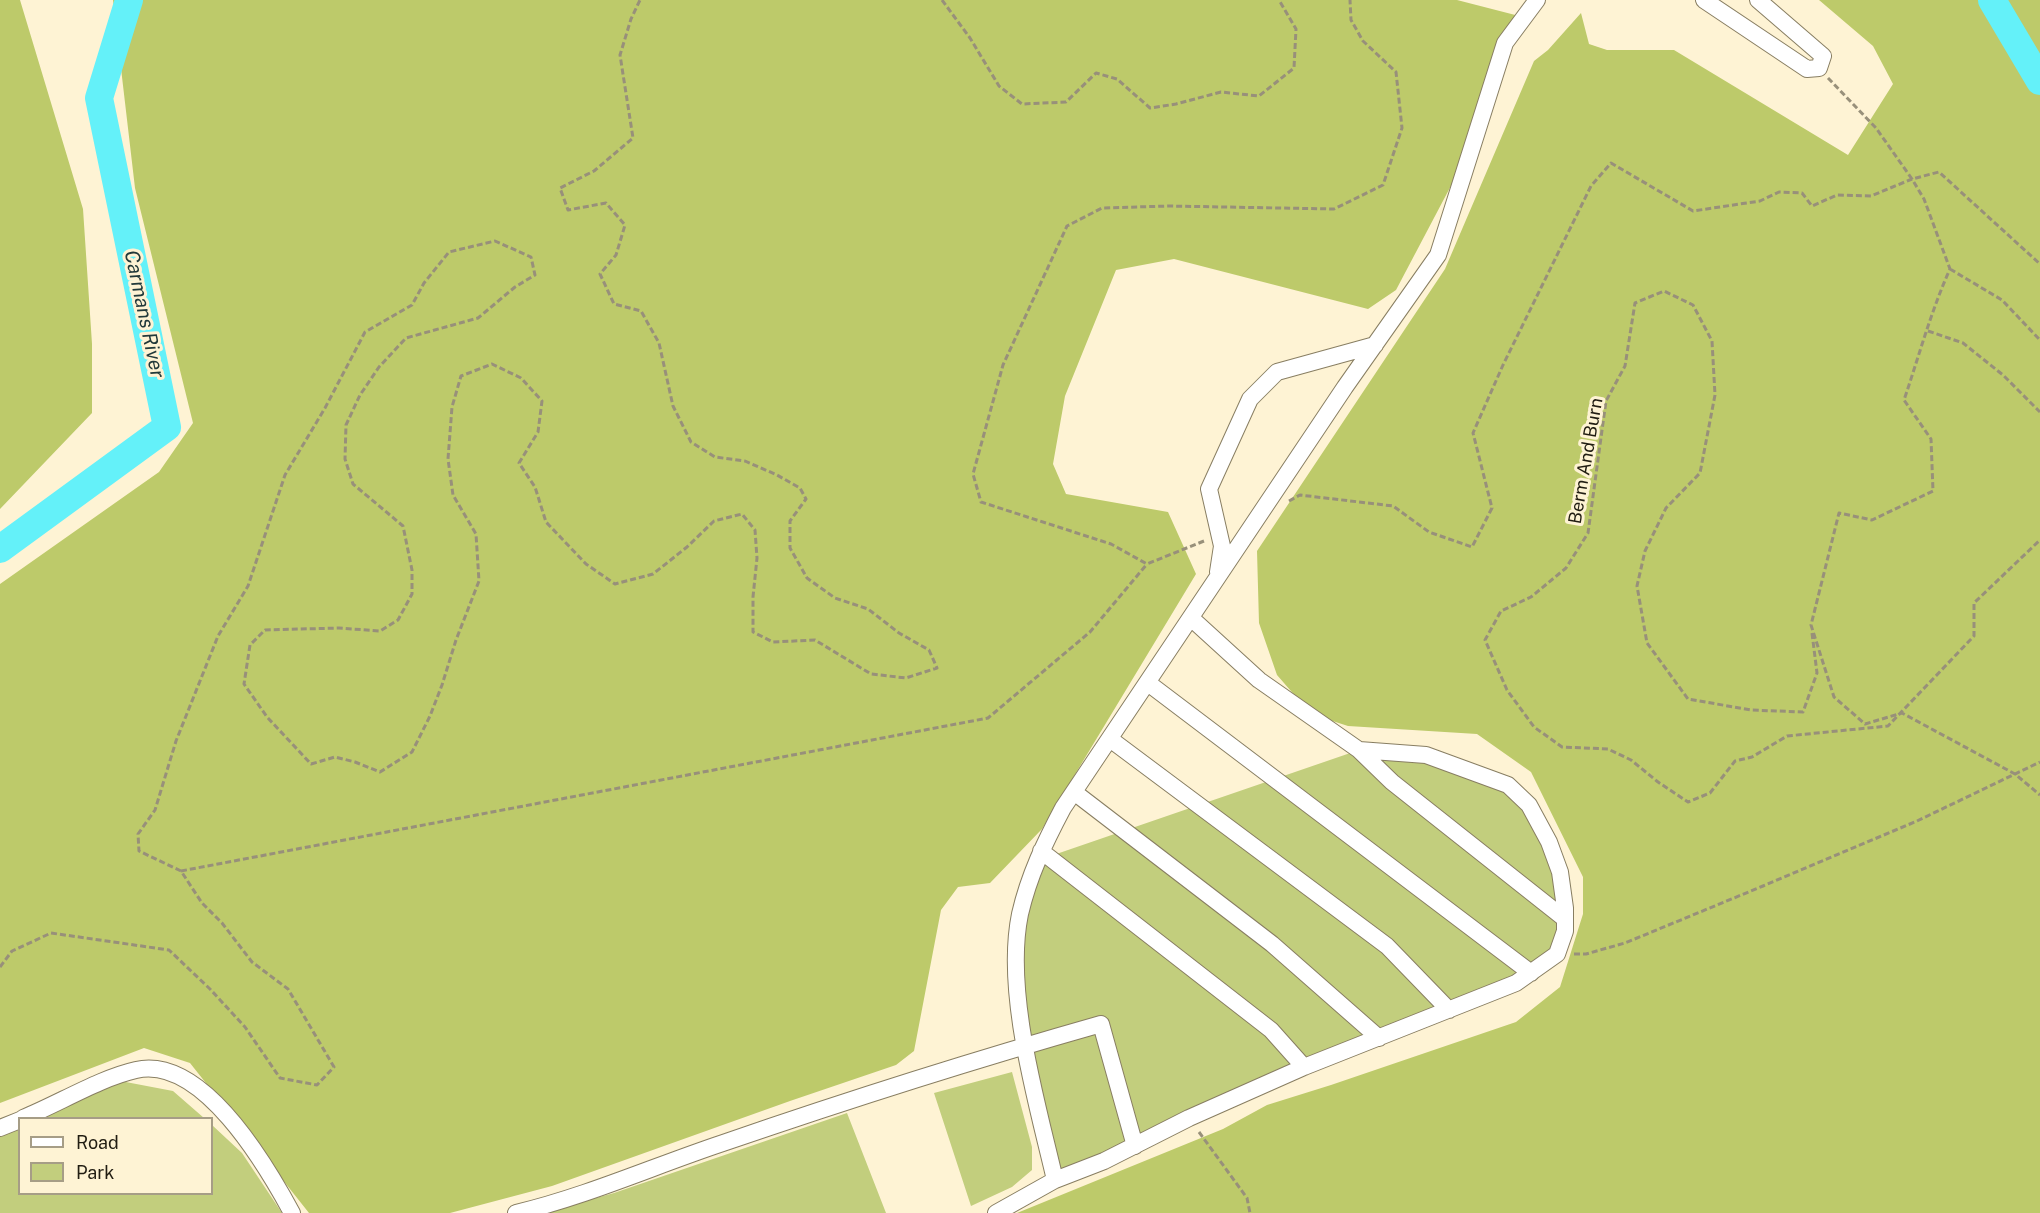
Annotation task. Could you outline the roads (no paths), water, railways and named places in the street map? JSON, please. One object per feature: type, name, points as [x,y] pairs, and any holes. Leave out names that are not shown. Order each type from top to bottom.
[{"type":"lane","points":[[1055,1180],[1020,1019],[1016,961],[1020,915],[1036,861],[1074,792],[1259,514],[1438,255],[1505,43],[1537,0]]},
{"type":"lane","points":[[1704,0],[1807,69],[1819,68],[1823,56],[1758,0]]},
{"type":"lane","points":[[1217,578],[1222,546],[1209,489],[1250,399],[1277,372],[1375,345]]},
{"type":"lane","points":[[1191,618],[1259,680],[1359,750],[1392,782],[1565,919]]},
{"type":"lane","points":[[1148,683],[1531,973]]},
{"type":"lane","points":[[1110,739],[1387,946],[1449,1010]]},
{"type":"lane","points":[[996,1213],[1055,1180],[1104,1161],[1189,1118],[1304,1067],[1516,983],[1557,954],[1565,931],[1560,872],[1549,842],[1529,805],[1508,785],[1426,755],[1359,750]]},
{"type":"lane","points":[[1074,792],[1272,944],[1379,1038]]},
{"type":"lane","points":[[1041,851],[1271,1030],[1304,1067]]},
{"type":"lane","points":[[516,1213],[558,1203],[722,1143],[1101,1024],[1135,1146]]},
{"type":"lane","points":[[25,1117],[106,1080],[137,1070],[157,1068],[181,1077],[204,1093],[232,1121],[261,1162],[292,1213]]},
{"type":"lane","points":[[0,1128],[18,1120]]},
{"type":"waterway","name":"Carmans River","points":[[0,549],[167,427],[99,98],[129,0]]},
{"type":"waterway","name":"Carmans River","points":[[1992,0],[2040,81]]}]
